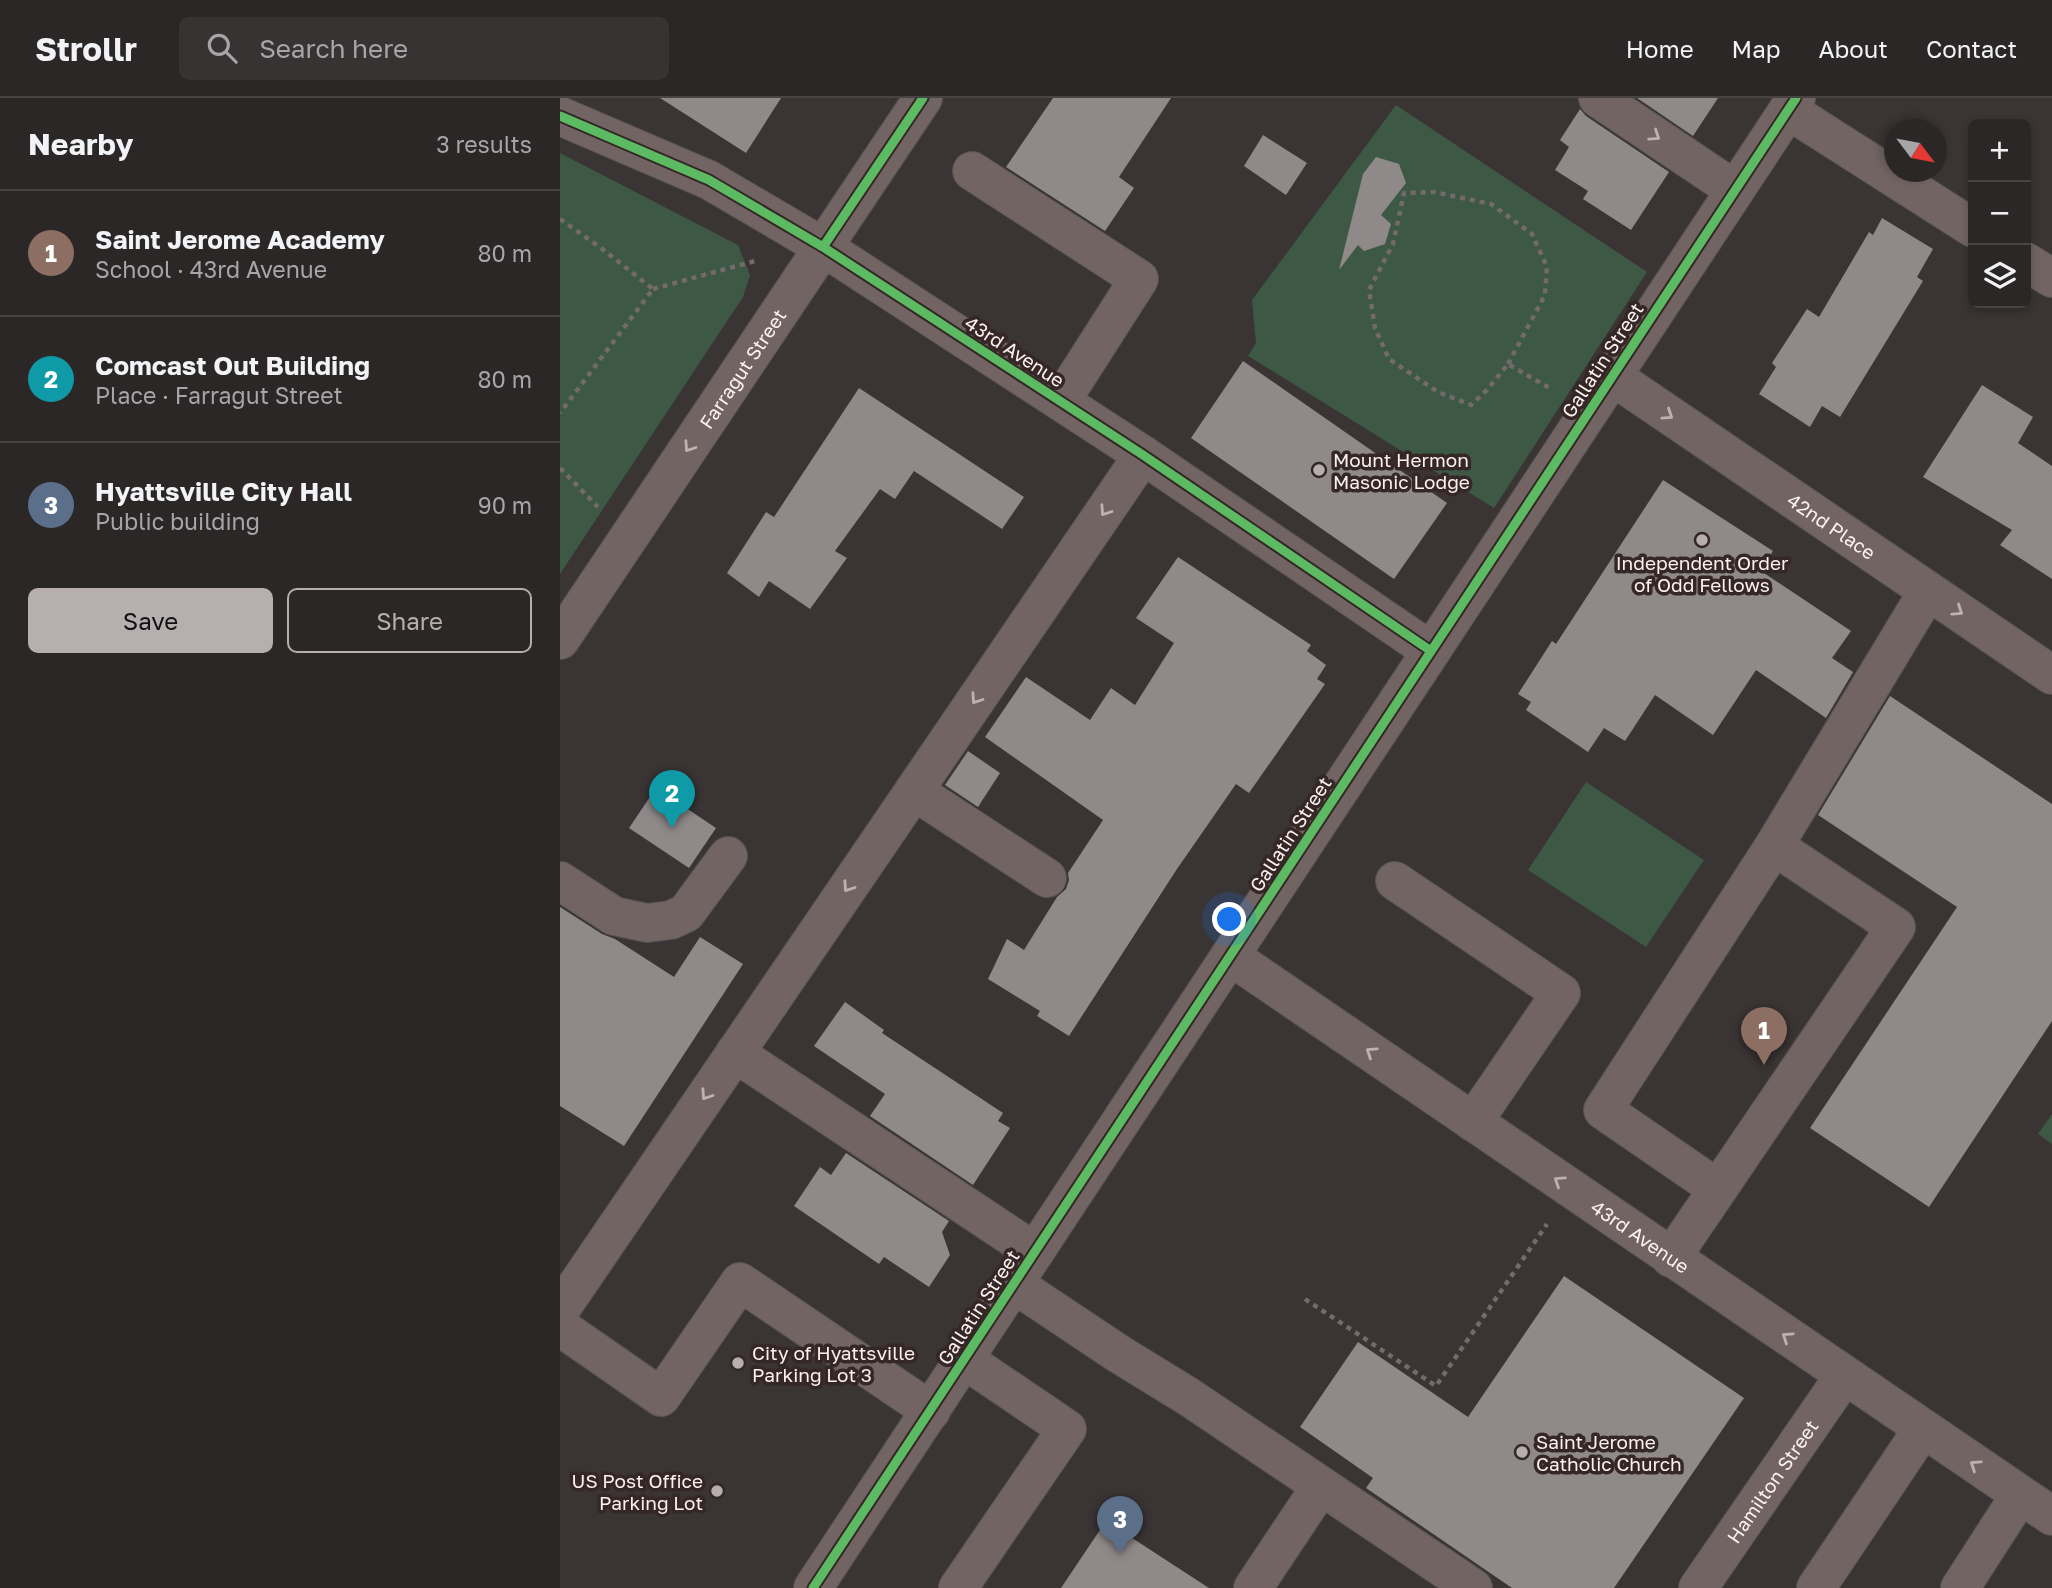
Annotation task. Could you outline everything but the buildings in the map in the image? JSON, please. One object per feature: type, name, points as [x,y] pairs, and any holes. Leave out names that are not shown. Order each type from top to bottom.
[{"type":"street","name":"Farragut Street","points":[[560,640],[923,98]]},
{"type":"street","points":[[1598,98],[1735,190]]},
{"type":"street","points":[[1792,104],[1968,225]]},
{"type":"street","name":"Gallatin Street","points":[[813,1588],[1792,104]]},
{"type":"street","name":"43rd Avenue","points":[[560,116],[709,180],[823,247],[1143,455],[1431,651]]},
{"type":"street","points":[[972,171],[1139,279],[1061,401]]},
{"type":"street","points":[[2031,265],[2052,278]]},
{"type":"street","name":"42nd Place","points":[[1612,376],[2052,675]]},
{"type":"street","points":[[560,1310],[1143,455]]},
{"type":"street","points":[[1718,1189],[1603,1110],[1774,846],[1928,591]]},
{"type":"street","points":[[914,791],[1047,878]]},
{"type":"street","points":[[1671,1258],[1896,927],[1774,846]]},
{"type":"street","points":[[560,881],[614,916],[647,923],[671,920],[686,913],[728,856]]},
{"type":"street","points":[[1395,881],[1561,993],[1473,1122]]},
{"type":"street","name":"43rd Avenue","points":[[1230,956],[1922,1430],[2052,1516]]},
{"type":"street","points":[[735,1053],[1035,1252]]},
{"type":"street","points":[[560,1327],[661,1397],[740,1282],[931,1410]]},
{"type":"street","points":[[1014,1284],[1474,1588]]},
{"type":"street","points":[[958,1588],[1067,1429],[965,1360]]},
{"type":"street","name":"Hamilton Street","points":[[1698,1588],[1844,1376]]},
{"type":"street","points":[[1816,1588],[1922,1430]]},
{"type":"street","points":[[1253,1588],[1321,1486]]},
{"type":"street","points":[[1960,1588],[2020,1495]]},
{"type":"path","points":[[1434,192],[1491,204],[1532,234],[1547,267],[1545,295],[1508,364],[1471,405],[1438,392],[1389,359],[1375,328],[1369,290],[1392,244],[1404,194],[1434,192]]},
{"type":"path","points":[[560,219],[653,289]]},
{"type":"path","points":[[560,413],[625,330],[653,289],[755,261]]},
{"type":"path","points":[[1508,364],[1555,392]]},
{"type":"path","points":[[560,468],[603,513]]},
{"type":"path","points":[[1306,1299],[1436,1386],[1554,1214]]},
{"type":"green space","points":[[1396,105],[1647,272],[1494,508],[1248,356],[1256,343],[1252,300]]},
{"type":"green space","points":[[560,153],[738,245],[750,275],[743,297],[560,574]]},
{"type":"green space","points":[[1586,782],[1704,860],[1646,947],[1528,870]]},
{"type":"green space","points":[[2052,1114],[2052,1144],[2038,1134]]},
{"type":"cycle path","points":[[823,247],[923,98]]},
{"type":"cycle path","points":[[813,1588],[1796,98]]},
{"type":"cycle path","points":[[560,116],[709,180],[823,247],[1143,455],[1431,651]]},
{"type":"place","name":"Mount Hermon Masonic Lodge","points":[[1319,470]]},
{"type":"place","name":"Independent Order of Odd Fellows","points":[[1702,540]]},
{"type":"place","name":"Comcast Out Building","points":[[672,828]]},
{"type":"place","name":"Saint Jerome Academy","points":[[1764,1065]]},
{"type":"place","name":"City of Hyattsville Parking Lot 3","points":[[738,1363]]},
{"type":"place","name":"Saint Jerome Catholic Church","points":[[1522,1452]]},
{"type":"place","name":"US Post Office Parking Lot","points":[[717,1491]]},
{"type":"place","name":"Hyattsville City Hall","points":[[1120,1554]]}]
